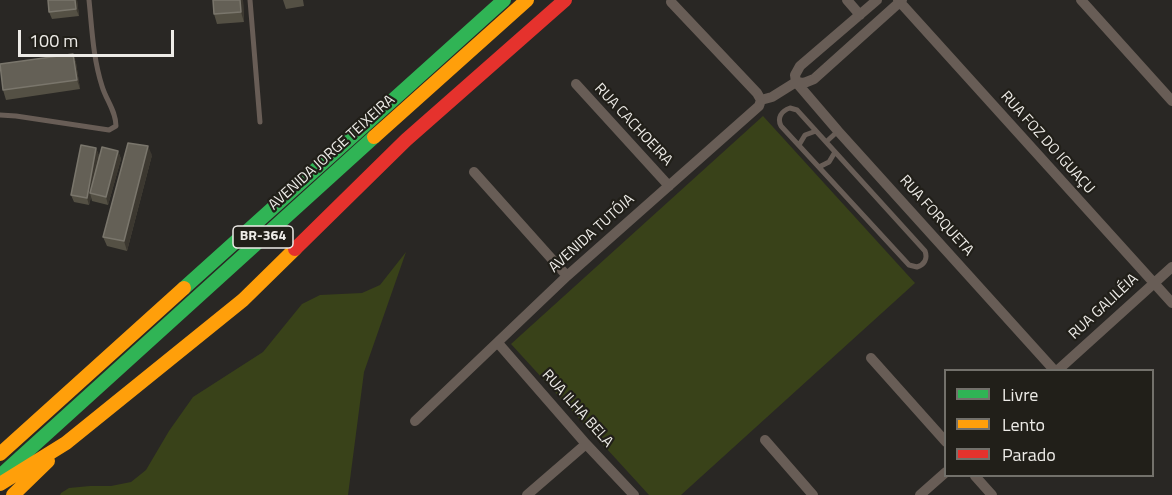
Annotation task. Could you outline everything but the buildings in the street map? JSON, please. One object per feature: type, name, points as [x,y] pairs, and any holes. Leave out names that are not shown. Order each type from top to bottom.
[{"type":"main road","name":"BR-364","points":[[0,454],[504,0]]},
{"type":"main road","name":"AVENIDA JORGE TEIXEIRA","points":[[0,476],[526,0]]},
{"type":"main road","points":[[13,495],[66,443],[243,300],[406,140],[565,0]]},
{"type":"main road","points":[[0,484],[66,443]]},
{"type":"street","points":[[848,0],[860,15]]},
{"type":"street","name":"AVENIDA TUTÓIA","points":[[796,82],[795,75],[800,66],[877,0]]},
{"type":"street","points":[[1081,0],[1172,101]]},
{"type":"street","name":"AVENIDA TUTÓIA","points":[[415,421],[567,276],[759,106],[760,100],[772,98],[796,82],[804,83],[814,79],[900,1]]},
{"type":"street","name":"RUA FOZ DO IGUAÇU","points":[[900,1],[1172,303]]},
{"type":"street","points":[[671,2],[757,93],[760,100]]},
{"type":"street","name":"RUA FORQUETA","points":[[796,82],[1055,369]]},
{"type":"street","name":"RUA CACHOEIRA","points":[[576,84],[669,186]]},
{"type":"street","points":[[474,172],[567,276]]},
{"type":"street","name":"RUA GALILÉIA","points":[[1057,369],[1172,267]]},
{"type":"street","name":"RUA ILHA BELA","points":[[498,343],[634,495]]},
{"type":"street","points":[[871,358],[944,441]]},
{"type":"street","points":[[765,440],[813,495]]},
{"type":"street","points":[[527,495],[586,444]]},
{"type":"street","points":[[920,495],[944,473]]},
{"type":"street","points":[[976,477],[992,495]]},
{"type":"lane","points":[[0,115],[109,130],[117,126],[116,117],[102,88],[95,58],[89,0]]},
{"type":"lane","points":[[250,0],[260,122]]},
{"type":"lane","points":[[790,108],[797,110],[826,142],[925,251],[924,263],[917,267],[909,265],[780,123],[783,111],[790,108]]},
{"type":"lane","points":[[799,145],[805,135],[816,131]]},
{"type":"lane","points":[[826,142],[838,131]]},
{"type":"lane","points":[[819,167],[828,162],[835,152]]},
{"type":"green space","points":[[763,116],[915,283],[681,495],[649,495],[511,344]]},
{"type":"green space","points":[[406,252],[364,372],[348,495],[60,495],[69,488],[111,486],[131,482],[146,470],[193,397],[263,352],[302,304],[320,295],[362,293],[380,285]]},
{"type":"traffic: fast","points":[[184,288],[504,0]]},
{"type":"traffic: fast","points":[[0,476],[374,137]]},
{"type":"traffic: slow","points":[[374,137],[527,0]]},
{"type":"traffic: slow","points":[[0,484],[66,443],[243,300],[295,249]]},
{"type":"traffic: slow","points":[[0,454],[184,288]]},
{"type":"traffic: slow","points":[[13,495],[48,461]]},
{"type":"traffic: jam","points":[[295,249],[406,140],[565,0]]}]
